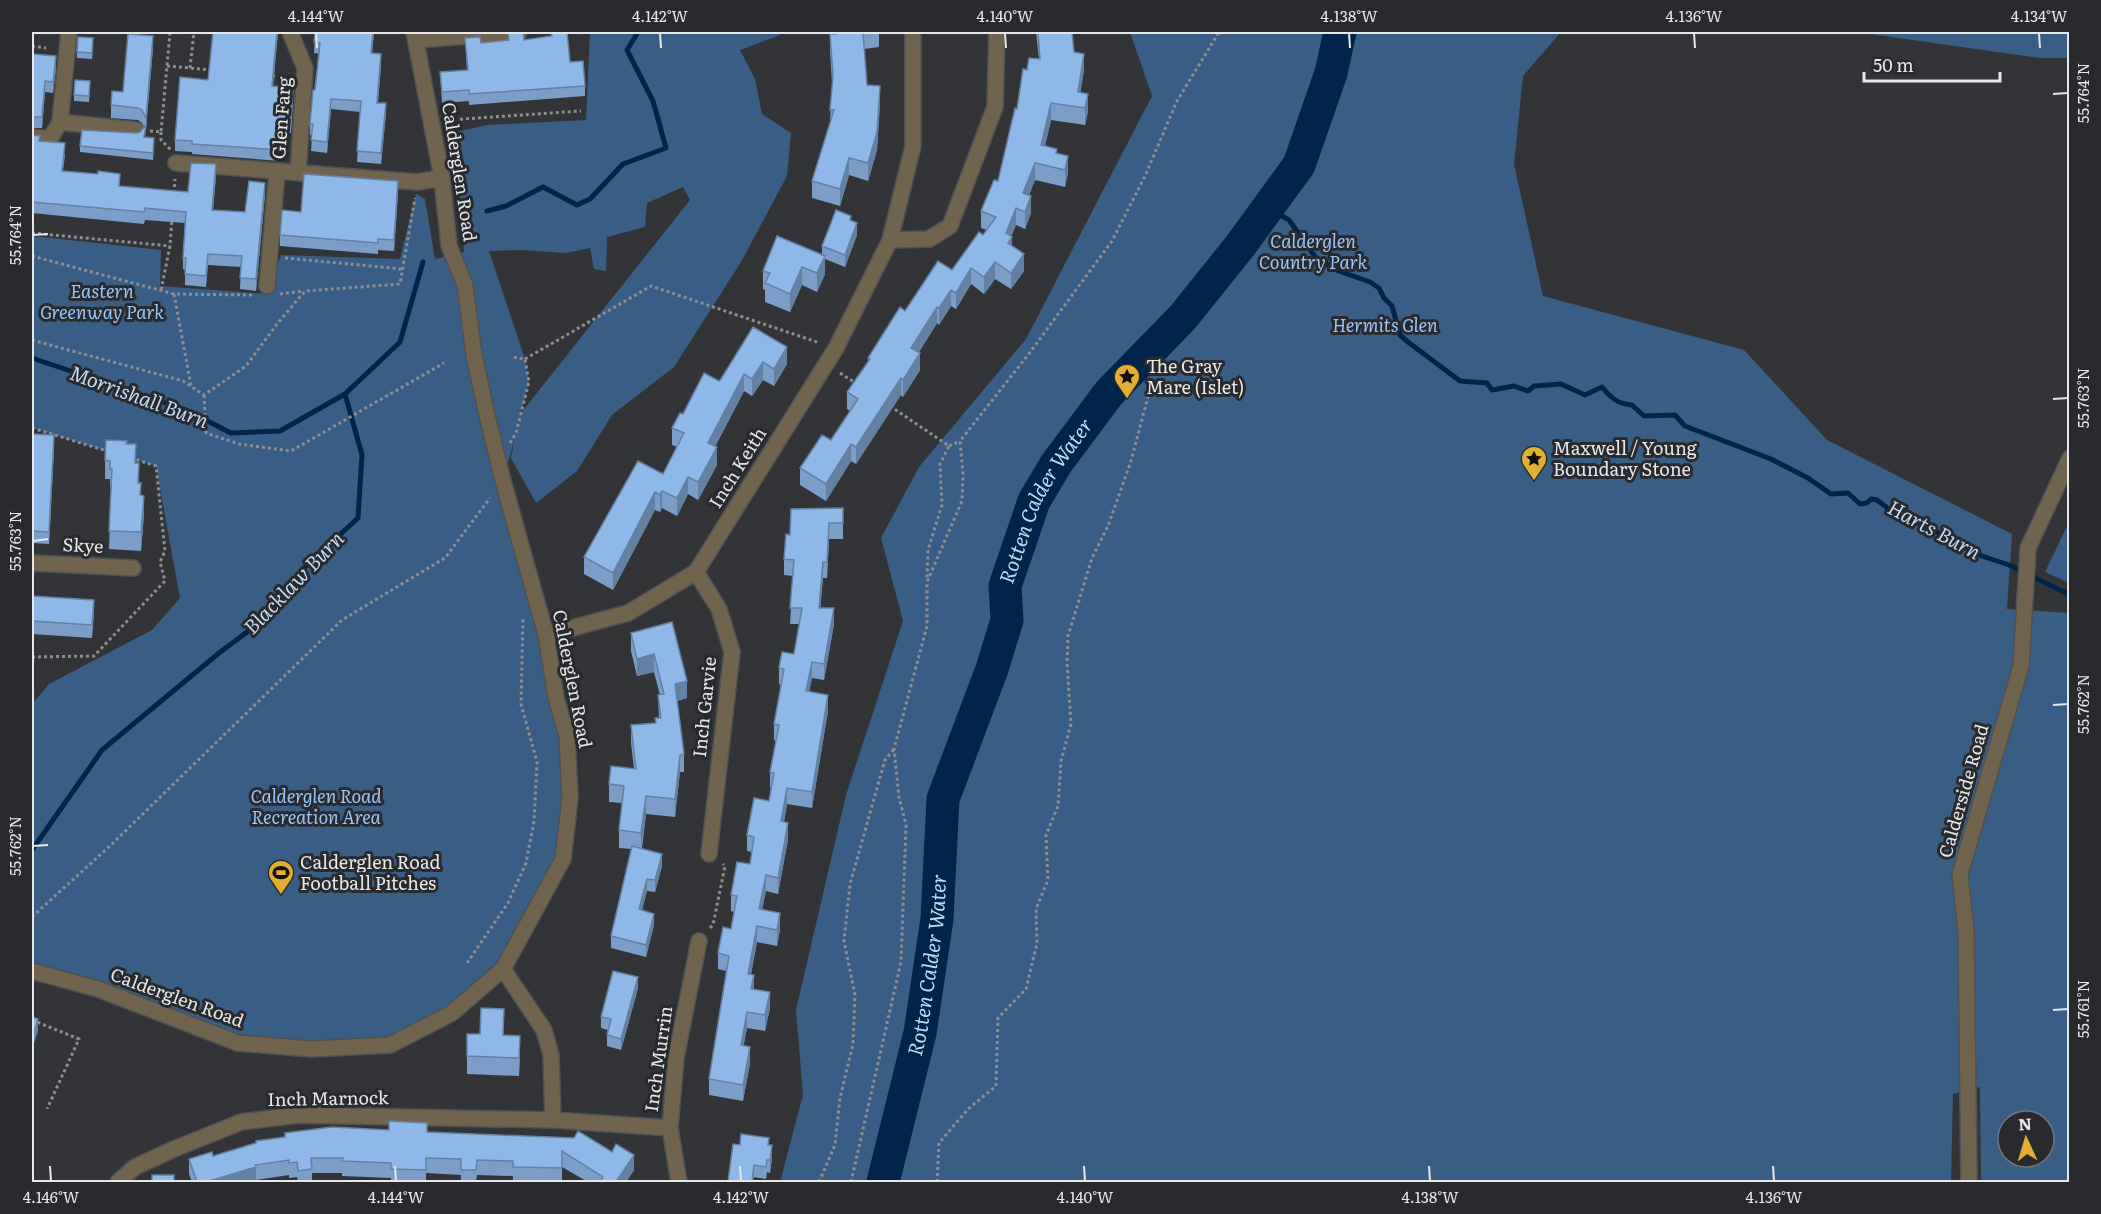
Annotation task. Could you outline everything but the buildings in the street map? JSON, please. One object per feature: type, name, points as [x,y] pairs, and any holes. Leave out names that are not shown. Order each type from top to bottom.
[{"type":"street","points":[[32,137],[50,139],[60,122],[69,32]]},
{"type":"street","name":"Glen Farg","points":[[290,32],[305,68],[298,173]]},
{"type":"street","points":[[415,36],[519,32]]},
{"type":"street","name":"Inch Keith","points":[[546,635],[628,613],[696,572],[836,348],[890,240],[913,146],[913,32]]},
{"type":"street","points":[[890,240],[929,239],[950,226],[995,107],[997,32]]},
{"type":"street","name":"Calderglen Road","points":[[32,971],[98,989],[237,1043],[311,1049],[390,1045],[452,1013],[503,969],[563,860],[570,798],[567,736],[556,698],[546,635],[503,481],[474,355],[465,285],[449,246],[442,178],[415,36]]},
{"type":"street","points":[[60,122],[136,130]]},
{"type":"street","name":"Glen Farg","points":[[176,163],[417,182],[442,178]]},
{"type":"street","name":"Glen Farg","points":[[266,292],[277,172]]},
{"type":"street","name":"Calderside Road","points":[[1969,1182],[1966,932],[1960,874],[2021,666],[2028,548],[2070,458]]},
{"type":"street","name":"Skye","points":[[32,563],[133,568]]},
{"type":"street","name":"Inch Garvie","points":[[696,572],[719,609],[732,652],[709,854]]},
{"type":"street","name":"Inch Murrin","points":[[679,1182],[670,1128],[676,1058],[699,941]]},
{"type":"street","points":[[503,969],[544,1030],[551,1055],[553,1120]]},
{"type":"street","name":"Inch Marnock","points":[[118,1182],[135,1167],[241,1122],[299,1115],[553,1120],[670,1128]]},
{"type":"path","points":[[170,32],[160,132],[161,141],[170,147],[176,163],[173,199]]},
{"type":"path","points":[[190,68],[194,32]]},
{"type":"path","points":[[851,1182],[901,962],[906,825],[899,797],[894,749],[927,626],[928,550],[942,505],[939,464],[949,446],[960,441],[1028,355],[1112,240],[1145,176],[1176,101],[1220,32]]},
{"type":"path","points":[[32,46],[46,48]]},
{"type":"path","points":[[167,66],[214,70]]},
{"type":"path","points":[[261,75],[285,77]]},
{"type":"path","points":[[431,121],[581,111]]},
{"type":"path","points":[[136,130],[160,132]]},
{"type":"path","points":[[32,255],[174,294],[305,291],[400,284],[417,182]]},
{"type":"path","points":[[161,290],[170,246],[172,211]]},
{"type":"path","points":[[32,233],[170,246]]},
{"type":"path","points":[[269,256],[402,269]]},
{"type":"path","points":[[512,357],[525,360],[651,286],[836,348],[838,371],[861,387]]},
{"type":"path","points":[[204,395],[246,366],[305,291]]},
{"type":"path","points":[[174,294],[191,386]]},
{"type":"path","points":[[32,340],[183,381],[204,395]]},
{"type":"path","points":[[499,462],[516,433],[529,382],[525,360]]},
{"type":"path","points":[[204,395],[206,433],[238,444],[291,451],[444,363]]},
{"type":"path","points":[[937,1182],[939,1143],[968,1108],[996,1086],[998,1018],[1026,989],[1037,943],[1036,909],[1048,880],[1046,834],[1058,806],[1060,761],[1071,724],[1067,662],[1068,636],[1092,558],[1107,526],[1131,461],[1154,374]]},
{"type":"path","points":[[881,400],[949,446]]},
{"type":"path","points":[[32,428],[111,452]]},
{"type":"path","points":[[927,582],[962,501],[963,474],[960,441]]},
{"type":"path","points":[[32,657],[94,656],[165,581],[160,562],[165,551],[156,466],[134,459]]},
{"type":"path","points":[[32,917],[112,844],[342,620],[446,558],[503,481]]},
{"type":"path","points":[[467,963],[508,903],[526,863],[534,821],[537,762],[522,704],[524,612]]},
{"type":"path","points":[[819,1182],[835,1145],[840,1098],[853,1044],[855,995],[843,941],[850,884],[885,760],[894,749]]},
{"type":"path","points":[[699,941],[713,925],[725,866],[709,854]]},
{"type":"path","points":[[32,1020],[79,1039],[47,1109]]},
{"type":"green space","points":[[590,32],[781,32],[780,35],[740,50],[755,79],[762,114],[791,133],[787,176],[741,262],[674,367],[612,415],[577,471],[536,503],[511,458],[515,437],[503,481],[567,736],[563,859],[503,969],[452,1013],[390,1045],[238,1043],[32,971],[32,704],[49,684],[152,630],[180,598],[156,466],[32,428],[32,236],[161,250],[160,286],[267,294],[281,255],[400,259],[416,194],[425,199],[435,259],[464,252],[458,181],[446,134],[487,125],[586,120]],"holes":[[[683,187],[690,200],[521,413],[529,382],[525,359],[489,251],[522,250],[565,253],[590,248],[594,269],[606,271],[607,237],[645,227],[647,203]]]},
{"type":"green space","points":[[1130,32],[1561,32],[1523,76],[1514,164],[1543,296],[1744,350],[1827,440],[2012,534],[2007,609],[2069,613],[2069,1182],[1981,1182],[1980,1087],[1953,1094],[1951,1182],[780,1182],[803,1095],[796,1010],[846,795],[903,621],[881,538],[919,467],[1026,339],[1152,96]]},
{"type":"green space","points":[[1856,32],[2069,32],[2069,58],[2040,58]]},
{"type":"green space","points":[[2069,522],[2069,583],[2045,572]]},
{"type":"waterway","name":"Blacklaw Burn","points":[[487,211],[506,206],[543,187],[577,205],[590,199],[623,164],[666,148],[653,101],[627,50],[638,32]]},
{"type":"waterway","name":"Rotten Calder Water","points":[[883,1182],[920,1033],[937,919],[943,799],[992,669],[1007,620],[1005,586],[1034,501],[1056,464],[1109,393],[1183,317],[1240,246],[1299,165],[1331,73],[1340,32]]},
{"type":"waterway","name":"Harts Burn","points":[[1268,208],[1289,220],[1316,258],[1336,270],[1370,282],[1379,288],[1384,298],[1392,306],[1400,335],[1460,381],[1487,383],[1492,390],[1514,386],[1528,391],[1534,386],[1561,384],[1585,395],[1602,387],[1615,400],[1632,405],[1644,416],[1675,415],[1685,426],[1771,459],[1808,478],[1831,494],[1848,493],[1860,504],[1867,503],[1871,499],[1877,500],[1898,516],[1905,515],[1982,556],[2009,565],[2070,595]]},
{"type":"waterway","name":"Blacklaw Burn","points":[[32,850],[102,750],[255,626],[305,567],[358,518],[362,455],[345,394],[400,342],[423,262]]},
{"type":"waterway","name":"Morrishall Burn","points":[[32,358],[186,410],[231,433],[280,431],[345,394]]},
{"type":"place","name":"The Gray Mare (Islet)","points":[[1127,400]]},
{"type":"place","name":"Maxwell / Young Boundary Stone","points":[[1534,482]]},
{"type":"place","name":"Calderglen Road Football Pitches","points":[[281,896]]},
{"type":"park label","name":"Calderglen Country Park","points":[[1313,252]]},
{"type":"park label","name":"Eastern Greenway Park","points":[[102,302]]},
{"type":"park label","name":"Hermits Glen","points":[[1385,326]]},
{"type":"park label","name":"Calderglen Road Recreation Area","points":[[316,807]]}]
